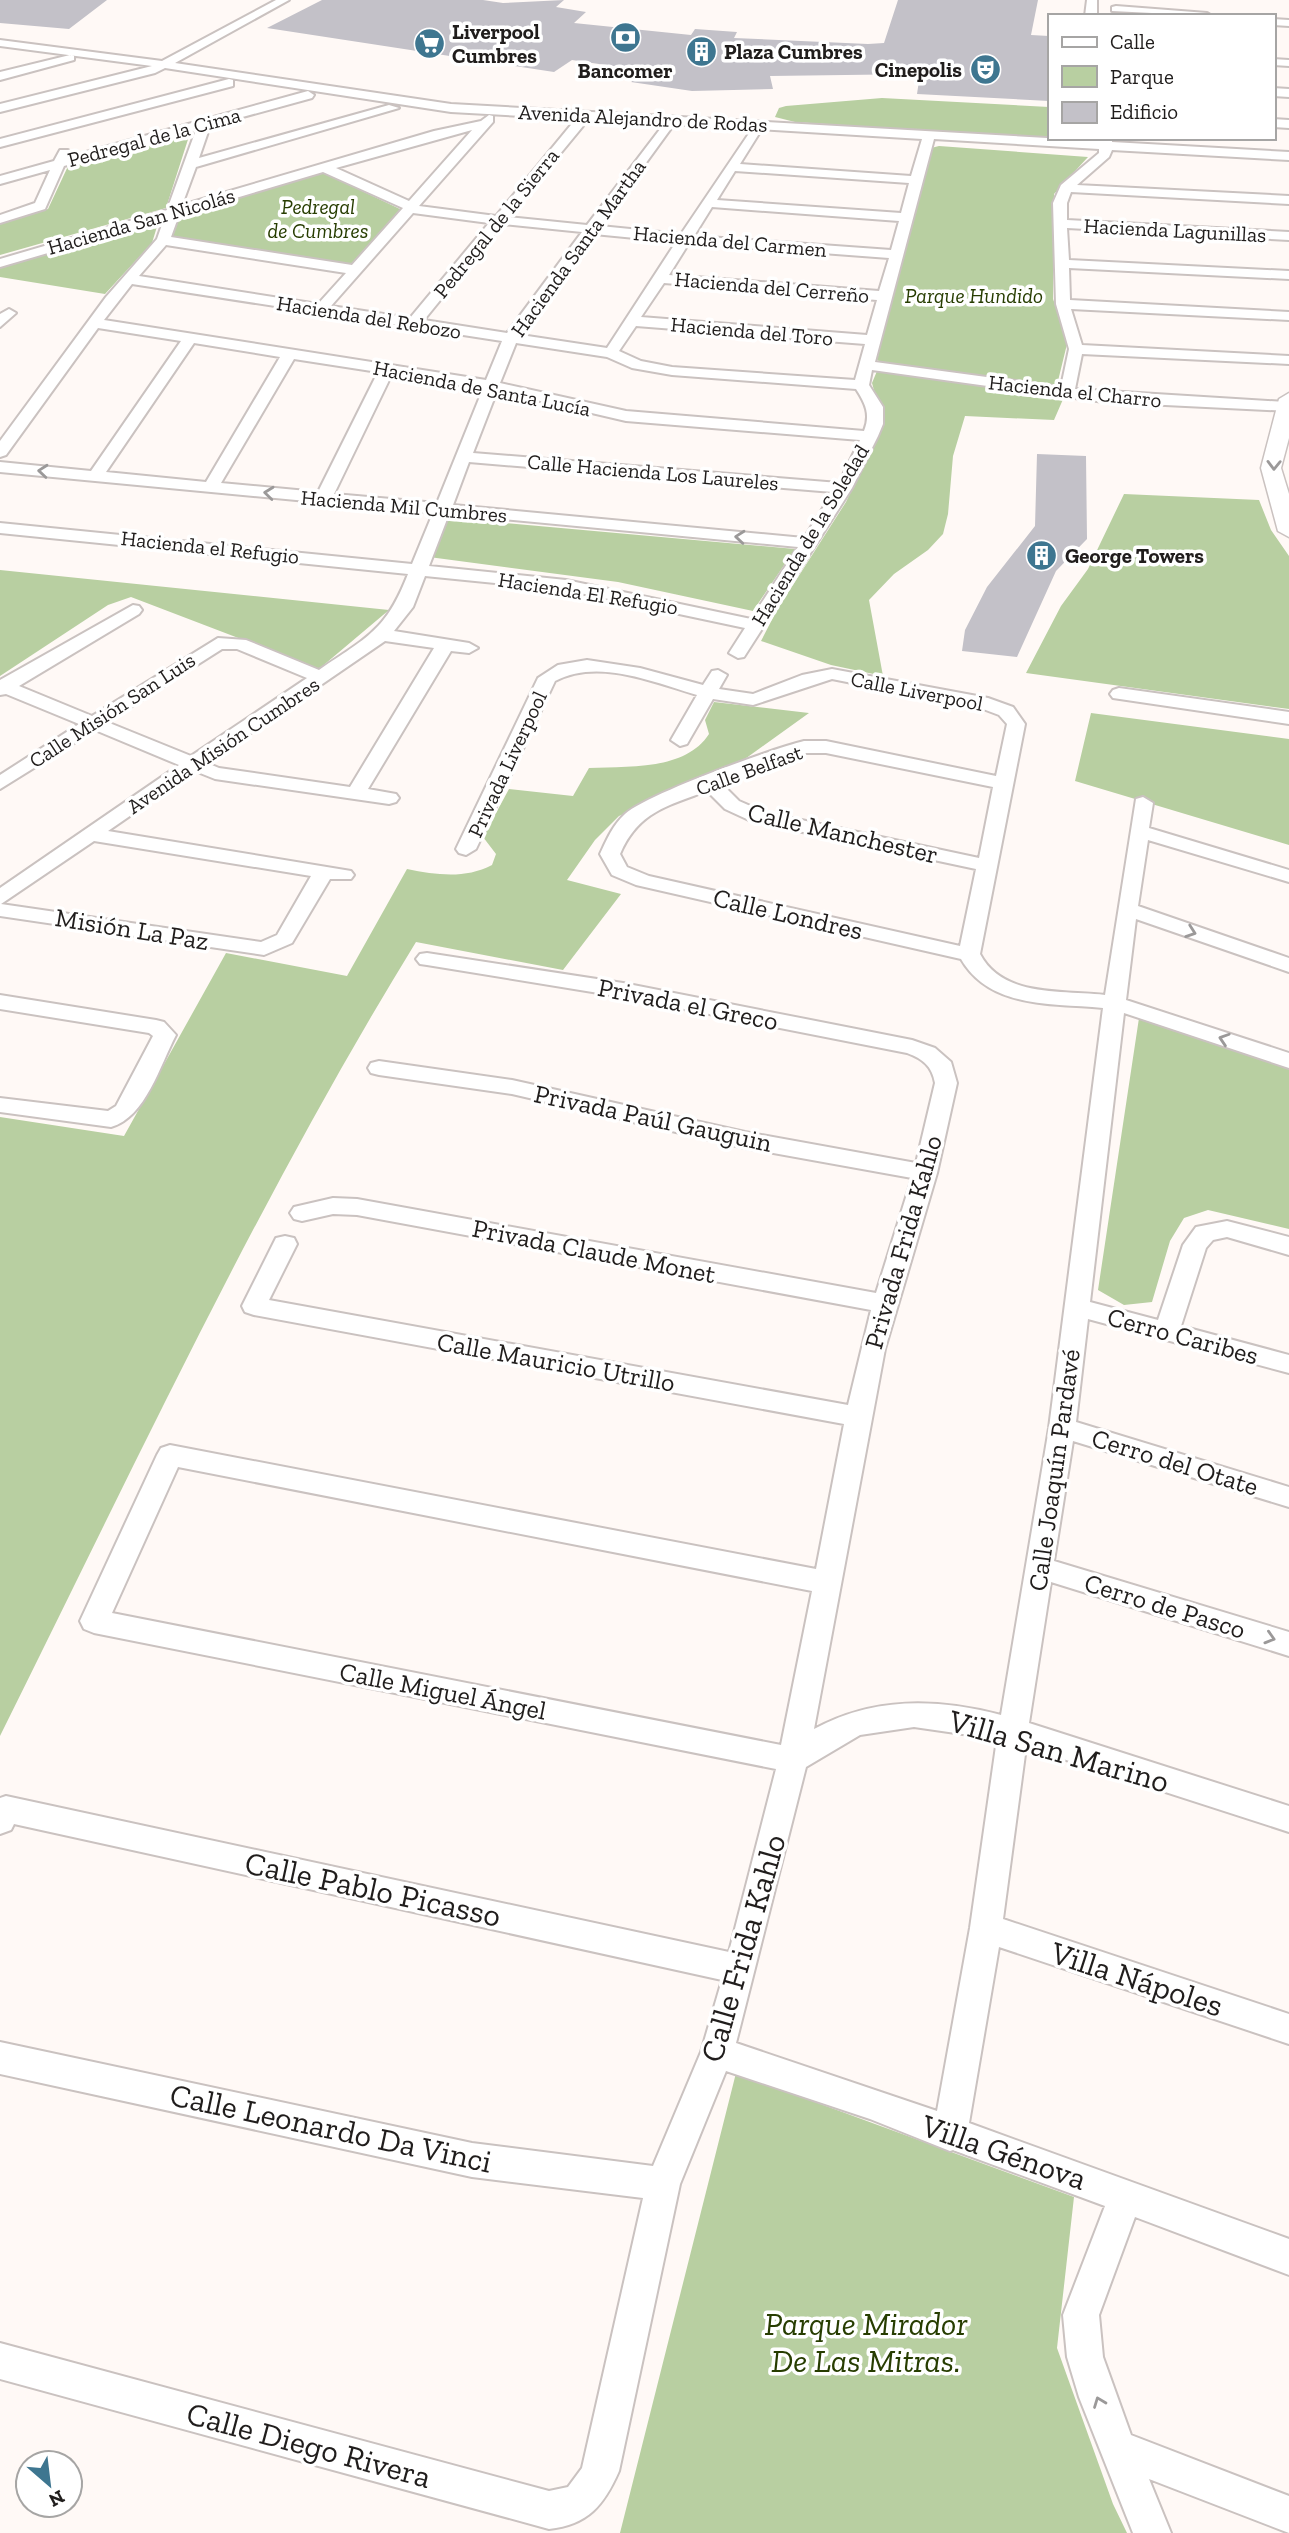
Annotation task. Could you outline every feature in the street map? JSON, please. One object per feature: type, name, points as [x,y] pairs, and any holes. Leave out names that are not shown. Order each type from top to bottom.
[{"type":"main road","points":[[1287,403],[1271,468],[1289,531]]},
{"type":"street","points":[[273,0],[259,8],[284,0]]},
{"type":"street","points":[[0,108],[147,69],[264,6]]},
{"type":"street","points":[[1116,8],[1184,14]]},
{"type":"street","points":[[117,57],[186,49]]},
{"type":"street","points":[[186,49],[190,59],[209,72]]},
{"type":"street","name":"Avenida Alejandro de Rodas","points":[[2,51],[117,57],[147,69],[209,72],[429,105],[490,118],[928,138]]},
{"type":"street","name":"Avenida Alejandro de Rodas","points":[[2,51],[147,69],[393,108],[490,118],[1289,156]]},
{"type":"street","points":[[0,76],[71,58]]},
{"type":"street","points":[[0,142],[229,83]]},
{"type":"street","name":"Pedregal de la Cima","points":[[0,180],[309,95]]},
{"type":"street","points":[[188,165],[393,108]]},
{"type":"street","points":[[320,310],[490,118]]},
{"type":"street","name":"Hacienda San Nicolás","points":[[0,263],[490,118]]},
{"type":"street","name":"Pedregal de la Sierra","points":[[412,324],[579,122]]},
{"type":"street","points":[[0,219],[40,206],[61,163],[76,123]]},
{"type":"street","points":[[0,452],[128,279],[163,240],[205,123]]},
{"type":"street","name":"Hacienda Santa Martha","points":[[420,569],[440,510],[510,339],[666,127]]},
{"type":"street","points":[[611,353],[754,132]]},
{"type":"street","points":[[862,386],[871,340],[928,138]]},
{"type":"street","points":[[1067,393],[1076,349],[1063,304],[1060,203],[1066,188],[1096,148]]},
{"type":"street","name":"Avenida Alejandro de Rodas","points":[[1096,148],[1289,163]]},
{"type":"street","name":"Hacienda del Carmen","points":[[323,167],[410,209],[686,239],[895,254]]},
{"type":"street","points":[[733,167],[916,180]]},
{"type":"street","points":[[1066,188],[1289,200]]},
{"type":"street","points":[[709,203],[905,217]]},
{"type":"street","name":"Hacienda Lagunillas","points":[[1060,224],[1289,236]]},
{"type":"street","points":[[163,240],[356,270]]},
{"type":"street","points":[[1063,264],[1289,275]]},
{"type":"street","name":"Hacienda del Cerreño","points":[[659,278],[884,296]]},
{"type":"street","name":"Hacienda del Rebozo","points":[[128,279],[611,353],[638,365],[672,371],[862,386]]},
{"type":"street","points":[[1063,304],[1289,316]]},
{"type":"street","name":"Hacienda del Toro","points":[[632,321],[871,340]]},
{"type":"street","name":"Hacienda de Santa Lucía","points":[[95,323],[493,386],[636,417],[870,436]]},
{"type":"street","points":[[96,475],[191,337]]},
{"type":"street","points":[[1076,349],[1289,360]]},
{"type":"street","points":[[211,487],[290,353]]},
{"type":"street","name":"Hacienda el Charro","points":[[865,365],[1067,393],[1287,403]]},
{"type":"street","points":[[323,499],[387,369]]},
{"type":"street","name":"Hacienda de la Soledad","points":[[738,653],[844,488],[876,424],[875,407],[862,386]]},
{"type":"street","name":"Calle Hacienda Los Laureles","points":[[462,457],[844,488]]},
{"type":"street","name":"Hacienda Mil Cumbres","points":[[0,467],[808,543]]},
{"type":"street","name":"Hacienda el Refugio","points":[[0,528],[420,569]]},
{"type":"street","name":"Hacienda El Refugio","points":[[420,569],[612,593],[755,625]]},
{"type":"street","name":"Avenida Misión Cumbres","points":[[0,898],[89,834],[323,678],[382,635],[404,607],[420,569]]},
{"type":"street","points":[[2,687],[133,610]]},
{"type":"street","points":[[382,635],[469,648]]},
{"type":"street","name":"Calle Misión San Luis","points":[[0,783],[210,647],[225,641],[240,644],[323,678]]},
{"type":"street","points":[[356,793],[445,645]]},
{"type":"street","name":"Privada Liverpool","points":[[466,849],[547,678],[555,671],[594,665],[707,693]]},
{"type":"street","name":"Calle Liverpool","points":[[707,693],[740,699],[766,698],[816,676],[832,674],[999,708],[1013,717],[1016,724],[1005,784],[985,865],[969,954]]},
{"type":"street","points":[[680,740],[718,675]]},
{"type":"street","points":[[2,687],[192,765],[237,778],[389,798]]},
{"type":"street","points":[[1119,694],[1289,718]]},
{"type":"street","name":"Calle Belfast","points":[[612,863],[612,844],[634,816],[659,802],[789,751],[816,747],[1005,784]]},
{"type":"street","name":"Calle Manchester","points":[[710,783],[732,805],[758,817],[985,865]]},
{"type":"street","name":"Calle Joaquín Pardavé","points":[[950,2135],[986,1928],[1013,1731],[1062,1428],[1127,909],[1143,803]]},
{"type":"street","points":[[1139,831],[1289,876]]},
{"type":"street","name":"Misión La Paz","points":[[0,910],[264,948],[285,939],[333,874],[89,834]]},
{"type":"street","name":"Calle Londres","points":[[612,863],[628,876],[643,881],[969,954]]},
{"type":"street","points":[[1127,909],[1289,965]]},
{"type":"street","points":[[969,954],[977,970],[993,982],[1015,991],[1045,998],[1117,1004],[1289,1061]]},
{"type":"street","name":"Privada el Greco","points":[[426,959],[623,990],[912,1047],[928,1053],[943,1067]]},
{"type":"street","points":[[0,1002],[162,1030],[164,1041],[125,1111],[111,1119],[0,1105]]},
{"type":"street","name":"Privada Frida Kahlo","points":[[858,1417],[872,1349],[925,1173],[946,1083],[943,1067]]},
{"type":"street","name":"Privada Paúl Gauguin","points":[[379,1069],[512,1087],[745,1140],[925,1173]]},
{"type":"street","name":"Privada Claude Monet","points":[[302,1213],[333,1206],[357,1207],[887,1304]]},
{"type":"street","points":[[1167,1331],[1195,1245],[1205,1233],[1227,1229],[1289,1246]]},
{"type":"street","name":"Calle Mauricio Utrillo","points":[[285,1244],[254,1306],[858,1417]]},
{"type":"street","name":"Cerro Caribes","points":[[1077,1307],[1289,1364]]},
{"type":"street","name":"Calle Frida Kahlo","points":[[600,2471],[663,2184],[717,2052],[741,1969],[793,1760],[830,1583],[858,1417]]},
{"type":"street","name":"Cerro del Otate","points":[[1062,1428],[1289,1497]]},
{"type":"street","name":"Calle Miguel Ángel","points":[[793,1760],[94,1621],[170,1455],[830,1583]]},
{"type":"street","name":"Cerro de Pasco","points":[[1040,1568],[1289,1644]]},
{"type":"street","name":"Villa San Marino","points":[[793,1760],[817,1740],[841,1729],[888,1716],[927,1715],[1013,1731],[1289,1819]]},
{"type":"street","name":"Calle Pablo Picasso","points":[[3,1815],[741,1969]]},
{"type":"street","name":"Villa Nápoles","points":[[986,1928],[1289,2029]]},
{"type":"street","name":"Villa Génova","points":[[717,2052],[870,2103],[950,2135],[1126,2195],[1289,2257]]},
{"type":"street","name":"Calle Leonardo Da Vinci","points":[[0,2058],[472,2160],[663,2184]]},
{"type":"street","points":[[1126,2195],[1081,2315],[1085,2357],[1097,2398],[1152,2533]]},
{"type":"street","name":"Calle Diego Rivera","points":[[0,2361],[549,2510],[565,2510],[582,2502],[600,2471]]},
{"type":"street","points":[[1119,2449],[1289,2515]]},
{"type":"green space","points":[[882,98],[1048,107],[1048,138],[795,122],[775,117],[779,108]]},
{"type":"green space","points":[[191,130],[166,208],[0,255],[0,222],[48,209],[69,164]]},
{"type":"green space","name":"Parque Hundido","points":[[939,146],[1088,157],[1054,194],[1053,299],[1068,340],[1057,385],[883,363],[877,360],[931,148]]},
{"type":"green space","name":"Pedregal de Cumbres","points":[[320,171],[402,210],[353,266],[172,238],[179,214]]},
{"type":"green space","points":[[159,220],[152,243],[105,294],[0,277],[0,267],[10,262]]},
{"type":"green space","points":[[877,371],[1064,397],[1054,420],[965,416],[953,456],[948,514],[943,534],[928,550],[894,574],[869,600],[883,676],[831,665],[761,641],[777,610],[846,502],[883,423],[872,383]]},
{"type":"green space","points":[[1124,494],[1259,500],[1271,530],[1289,556],[1289,709],[1026,673],[1061,606],[1088,569]]},
{"type":"green space","points":[[448,518],[795,549],[753,611],[618,582],[429,557]]},
{"type":"green space","points":[[0,570],[389,610],[319,669],[131,597],[108,605],[0,676]]},
{"type":"green space","points":[[714,702],[809,713],[731,769],[619,816],[595,840],[567,880],[621,894],[563,970],[416,942],[303,1136],[250,1235],[0,1736],[0,1117],[124,1136],[226,953],[347,976],[407,869],[461,874],[492,865],[496,854],[483,837],[509,789],[573,796],[589,768],[655,764],[686,755],[699,746],[709,734],[705,720]]},
{"type":"green space","points":[[1091,713],[1289,739],[1289,845],[1075,781]]},
{"type":"green space","points":[[1139,1018],[1289,1068],[1289,1229],[1208,1210],[1184,1218],[1170,1241],[1152,1302],[1124,1305],[1098,1290]]},
{"type":"green space","name":"Parque Mirador De Las Mitras.","points":[[736,2073],[1074,2197],[1057,2348],[1113,2504],[1127,2533],[620,2533]]},
{"type":"building","points":[[0,0],[107,0],[69,29],[0,23]]},
{"type":"building","points":[[322,0],[483,0],[503,3],[564,0],[556,7],[586,12],[574,23],[691,35],[695,29],[737,32],[734,38],[868,44],[884,43],[898,0],[1038,0],[1031,35],[1048,36],[1048,101],[917,94],[920,74],[770,76],[773,89],[692,91],[631,82],[646,71],[572,60],[554,72],[267,28]]},
{"type":"building","name":"George Towers","points":[[1037,454],[1086,456],[1087,539],[1056,571],[1017,657],[962,651],[965,630],[987,587],[1035,526]]},
{"type":"place","name":"Bancomer","points":[[625,38]]},
{"type":"place","name":"Liverpool Cumbres","points":[[429,43]]},
{"type":"place","name":"Plaza Cumbres","points":[[701,51]]},
{"type":"place","name":"Cinepolis","points":[[985,69]]},
{"type":"place","name":"George Towers","points":[[1042,555]]}]
